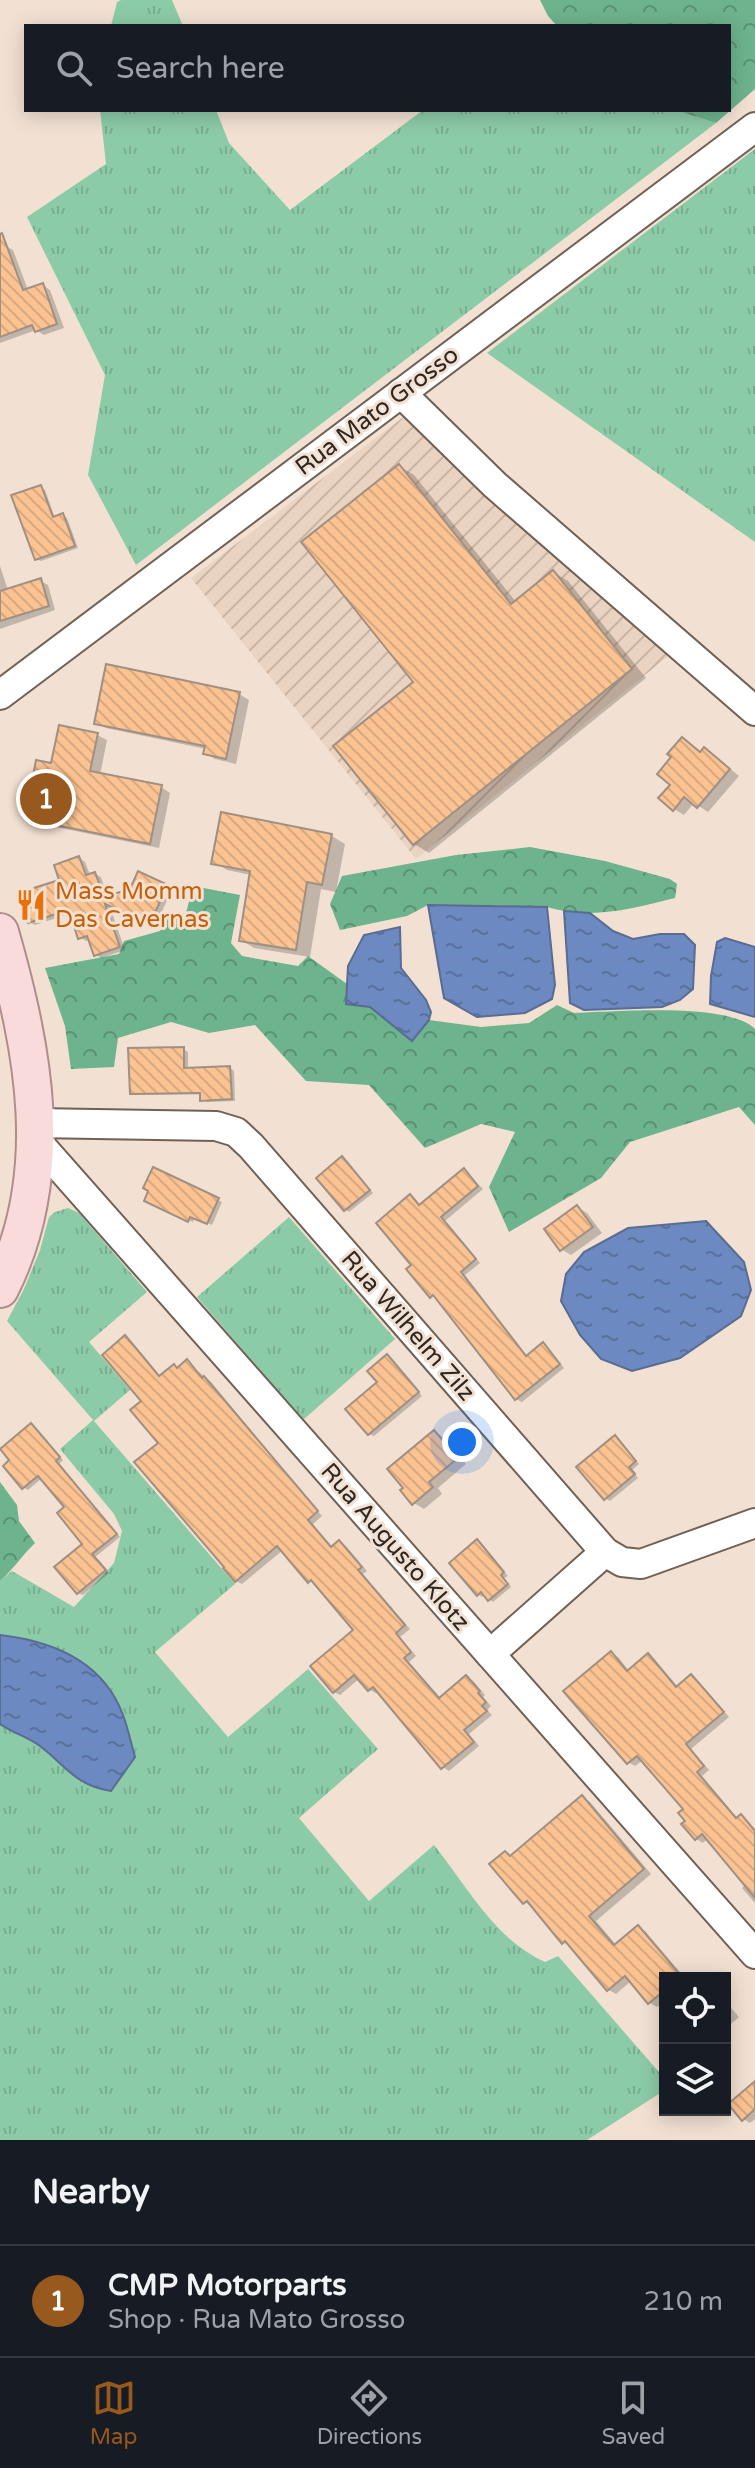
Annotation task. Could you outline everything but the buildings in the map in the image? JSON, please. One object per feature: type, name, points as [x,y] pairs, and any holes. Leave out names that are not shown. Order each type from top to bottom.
[{"type":"main road","points":[[0,932],[29,1047],[35,1131],[33,1183],[23,1230],[0,1289]]},
{"type":"street","name":"Rua Mato Grosso","points":[[0,695],[755,127]]},
{"type":"street","points":[[401,393],[495,485],[755,711]]},
{"type":"street","name":"Rua Wilhelm Zilz","points":[[35,1131],[216,1126],[236,1132],[605,1552]]},
{"type":"street","name":"Rua Augusto Klotz","points":[[35,1131],[755,1954]]},
{"type":"street","points":[[490,1654],[605,1552],[622,1562],[641,1564],[755,1523]]},
{"type":"shaded area","points":[[406,415],[671,654],[416,859],[191,578]]},
{"type":"green space","points":[[172,0],[182,24],[112,24],[117,2]]},
{"type":"green space","points":[[540,0],[755,0],[755,89],[731,110],[731,24],[555,24]]},
{"type":"green space","points":[[100,112],[217,112],[229,143],[290,210],[420,112],[681,112],[716,123],[136,565],[88,475],[105,375],[27,217],[106,164]]},
{"type":"green space","points":[[681,112],[729,112],[716,123]]},
{"type":"green space","points":[[755,149],[755,542],[487,353]]},
{"type":"green space","points":[[530,847],[605,861],[670,879],[677,884],[675,898],[596,913],[547,907],[428,905],[407,916],[340,930],[330,904],[342,876],[456,855]]},
{"type":"green space","points":[[193,886],[240,895],[231,943],[242,956],[298,966],[308,956],[347,984],[346,1004],[369,1007],[412,1041],[429,1020],[481,1027],[529,1023],[557,1005],[574,1013],[669,1010],[721,1015],[741,1021],[755,1029],[755,1125],[739,1107],[630,1142],[601,1178],[509,1232],[489,1187],[515,1132],[481,1124],[425,1148],[369,1085],[306,1081],[255,1025],[209,1033],[171,1022],[118,1038],[114,1067],[71,1069],[65,1026],[45,968],[119,954],[124,941],[160,931],[166,920],[186,913]]},
{"type":"green space","points":[[68,1208],[79,1213],[147,1292],[89,1342],[130,1390],[94,1421],[235,1584],[155,1652],[228,1737],[308,1669],[378,1749],[299,1818],[369,1901],[434,1845],[497,1926],[527,1952],[545,1962],[558,1956],[659,2072],[659,2094],[587,2140],[0,2140],[0,1581],[12,1571],[74,1607],[114,1563],[122,1531],[114,1514],[60,1449],[93,1420],[7,1321],[40,1250],[49,1217]]},
{"type":"green space","points":[[289,1217],[395,1339],[303,1420],[197,1297]]},
{"type":"green space","points":[[0,1482],[17,1505],[19,1521],[35,1543],[0,1581]]},
{"type":"water","points":[[428,905],[547,907],[555,985],[552,999],[525,1013],[477,1017],[444,998]]},
{"type":"water","points":[[564,911],[590,913],[613,931],[633,939],[684,934],[695,945],[693,989],[680,1000],[662,1007],[584,1010],[570,1003]]},
{"type":"water","points":[[400,927],[401,968],[426,1000],[431,1012],[429,1020],[412,1041],[370,1007],[346,1004],[348,966],[364,935]]},
{"type":"water","points":[[725,938],[755,947],[755,1017],[710,1004],[717,942]]},
{"type":"water","points":[[706,1221],[744,1262],[751,1290],[741,1316],[680,1358],[632,1371],[601,1359],[580,1335],[561,1301],[566,1274],[584,1252],[628,1228]]},
{"type":"water","points":[[0,1635],[38,1642],[74,1657],[103,1681],[114,1696],[125,1720],[135,1757],[111,1791],[80,1780],[40,1746],[0,1724]]},
{"type":"place","name":"CMP Motorparts","points":[[46,799]]},
{"type":"place","name":"Mass Momm Das Cavernas","points":[[31,905]]}]
